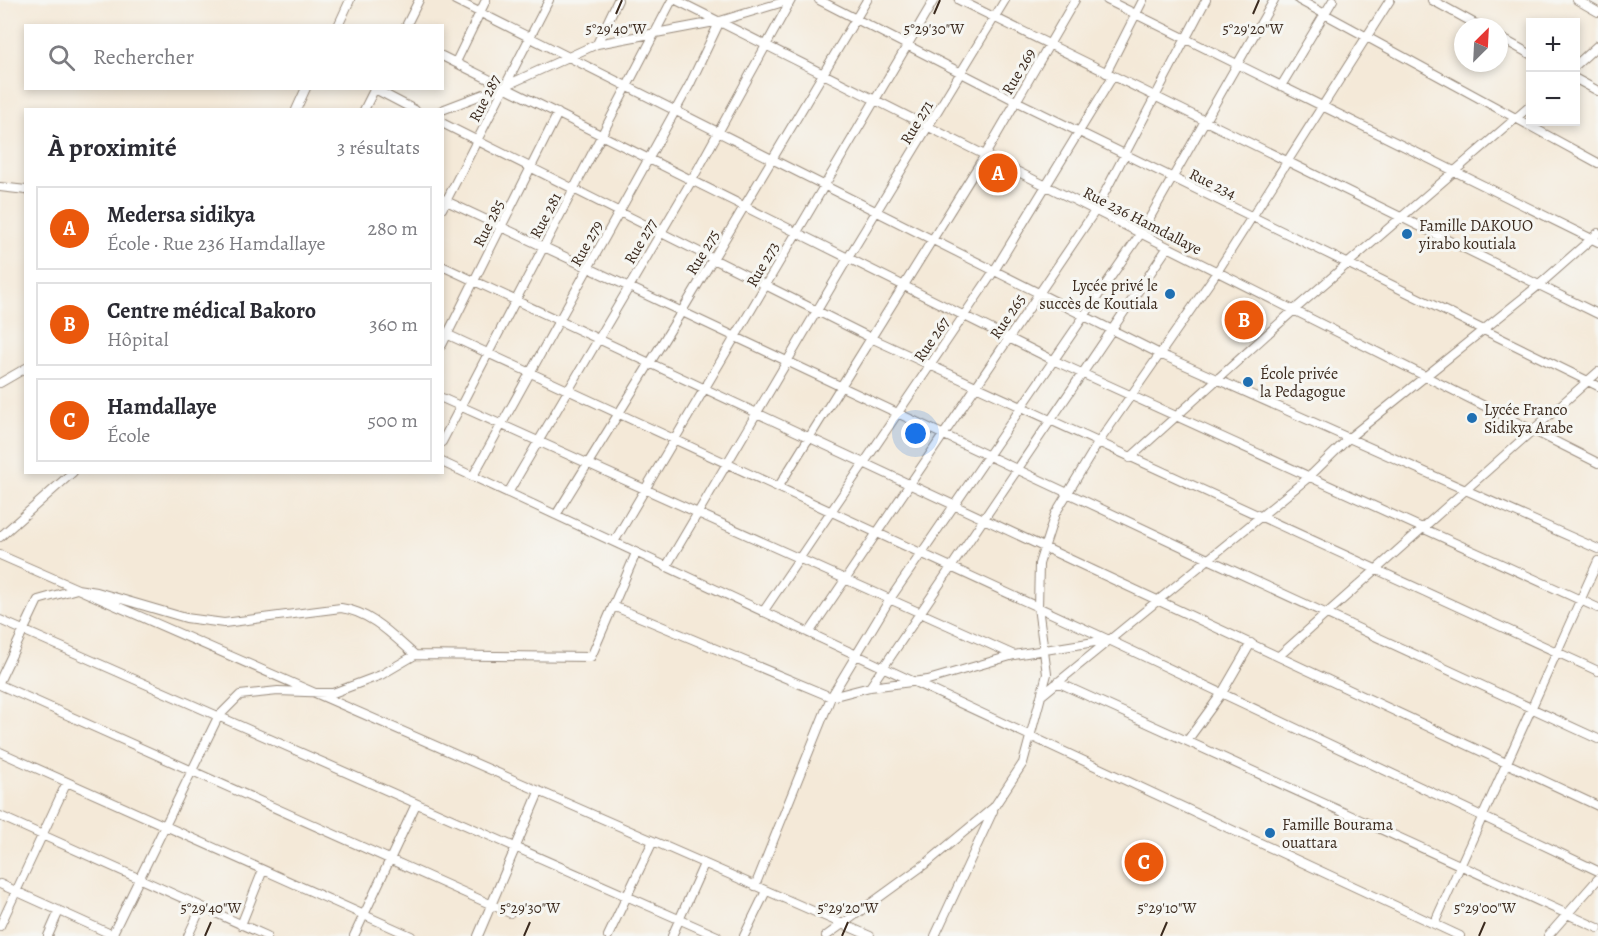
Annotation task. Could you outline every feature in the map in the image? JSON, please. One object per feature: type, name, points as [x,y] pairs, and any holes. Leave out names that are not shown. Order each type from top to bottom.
[{"type":"street","points":[[339,24],[350,0]]},
{"type":"street","points":[[407,24],[419,0]]},
{"type":"street","points":[[455,0],[1160,354],[1598,549]]},
{"type":"street","points":[[456,62],[486,0]]},
{"type":"street","name":"Rue 287","points":[[444,203],[549,0]]},
{"type":"street","points":[[597,44],[618,0]]},
{"type":"street","points":[[444,109],[505,86],[597,44],[720,21],[790,0]]},
{"type":"street","name":"Rue 277","points":[[508,493],[692,180],[790,0]]},
{"type":"street","name":"Rue 234","points":[[819,0],[1016,101],[1598,386]]},
{"type":"street","name":"Rue 275","points":[[556,515],[714,259],[867,0]]},
{"type":"street","name":"Rue 273","points":[[614,542],[934,0]]},
{"type":"street","points":[[959,0],[1598,314]]},
{"type":"street","name":"Rue 271","points":[[666,567],[848,258],[1005,0]]},
{"type":"street","name":"Rue 269","points":[[779,486],[985,155],[1075,0]]},
{"type":"street","points":[[1039,697],[1309,477],[1350,437],[1424,376],[1596,238],[1107,0]]},
{"type":"street","name":"Rue 267","points":[[763,612],[994,271],[1047,186],[1109,75],[1143,0]]},
{"type":"street","name":"Rue 265","points":[[809,633],[1095,210],[1206,0]]},
{"type":"street","points":[[755,886],[831,697],[890,599],[1086,317],[1141,233],[1274,0]]},
{"type":"street","points":[[1299,0],[1598,163]]},
{"type":"street","points":[[1281,86],[1334,0]]},
{"type":"street","points":[[935,936],[994,807],[1023,763],[1047,674],[1038,607],[1039,564],[1055,514],[1098,443],[1216,272],[1324,107],[1390,0]]},
{"type":"street","points":[[1432,0],[1465,18]]},
{"type":"street","points":[[1577,0],[1598,12]]},
{"type":"street","name":"Rue 236 Hamdallaye","points":[[678,1],[1598,463]]},
{"type":"street","name":"Rue 281","points":[[444,438],[627,86],[656,32],[678,1]]},
{"type":"street","name":"Rue 279","points":[[473,476],[675,111],[720,21]]},
{"type":"street","points":[[1508,42],[1526,52]]},
{"type":"street","points":[[1580,61],[1598,45]]},
{"type":"street","points":[[444,57],[1082,374],[1598,608]]},
{"type":"street","points":[[1580,82],[1598,91]]},
{"type":"street","points":[[297,108],[305,90]]},
{"type":"street","points":[[365,108],[374,90]]},
{"type":"street","points":[[376,90],[411,108]]},
{"type":"street","points":[[1130,458],[1294,310],[1526,110]]},
{"type":"street","name":"Rue 285","points":[[445,334],[475,281],[558,113]]},
{"type":"street","points":[[444,124],[929,366],[1598,671]]},
{"type":"street","points":[[0,187],[24,190]]},
{"type":"street","points":[[444,203],[544,246],[1208,559],[1598,739]]},
{"type":"street","points":[[870,687],[1168,247]]},
{"type":"street","points":[[444,267],[865,461],[1598,806]]},
{"type":"street","points":[[445,334],[569,388],[831,510],[1598,871]]},
{"type":"street","points":[[0,383],[24,369]]},
{"type":"street","points":[[1279,656],[1598,372]]},
{"type":"street","points":[[444,399],[1014,655]]},
{"type":"street","points":[[444,463],[1455,935]]},
{"type":"street","points":[[0,537],[71,474]]},
{"type":"street","points":[[0,884],[108,934],[139,880],[218,717],[240,695],[310,691],[333,693],[381,675],[415,655],[591,657],[636,553]]},
{"type":"street","points":[[0,555],[870,936]]},
{"type":"street","points":[[1434,924],[1598,561]]},
{"type":"street","points":[[0,680],[38,600],[77,589],[97,592],[186,618],[224,623],[341,608],[353,609],[374,620],[415,655]]},
{"type":"street","points":[[613,606],[831,697],[870,687],[912,682],[1014,655],[1109,640]]},
{"type":"street","points":[[0,620],[717,936]]},
{"type":"street","points":[[1186,741],[1222,693],[1251,643]]},
{"type":"street","points":[[1057,682],[1598,928]]},
{"type":"street","points":[[0,685],[510,913]]},
{"type":"street","points":[[0,752],[411,936]]},
{"type":"street","points":[[0,926],[67,782]]},
{"type":"street","points":[[478,936],[539,792]]},
{"type":"street","points":[[354,936],[416,804]]},
{"type":"street","points":[[826,936],[840,923],[928,862],[994,807]]},
{"type":"street","points":[[0,816],[267,936]]},
{"type":"street","points":[[608,936],[653,842]]},
{"type":"street","points":[[672,936],[704,864]]},
{"type":"street","points":[[241,925],[263,870]]},
{"type":"street","points":[[1548,936],[1598,879]]},
{"type":"street","points":[[744,936],[766,891]]},
{"type":"street","points":[[188,936],[201,908]]},
{"type":"street","points":[[48,936],[59,911]]},
{"type":"place","name":"Medersa sidikya","points":[[998,173]]},
{"type":"place","name":"Famille DAKOUO yirabo koutiala","points":[[1407,234]]},
{"type":"place","name":"Lycée privé le succès de Koutiala","points":[[1170,294]]},
{"type":"place","name":"Centre médical Bakoro","points":[[1244,320]]},
{"type":"place","name":"École privée la Pedagogue","points":[[1248,382]]},
{"type":"place","name":"Lycée Franco Sidikya Arabe","points":[[1472,418]]},
{"type":"place","name":"Famille Bourama ouattara","points":[[1270,833]]},
{"type":"place","name":"Hamdallaye","points":[[1144,862]]}]
